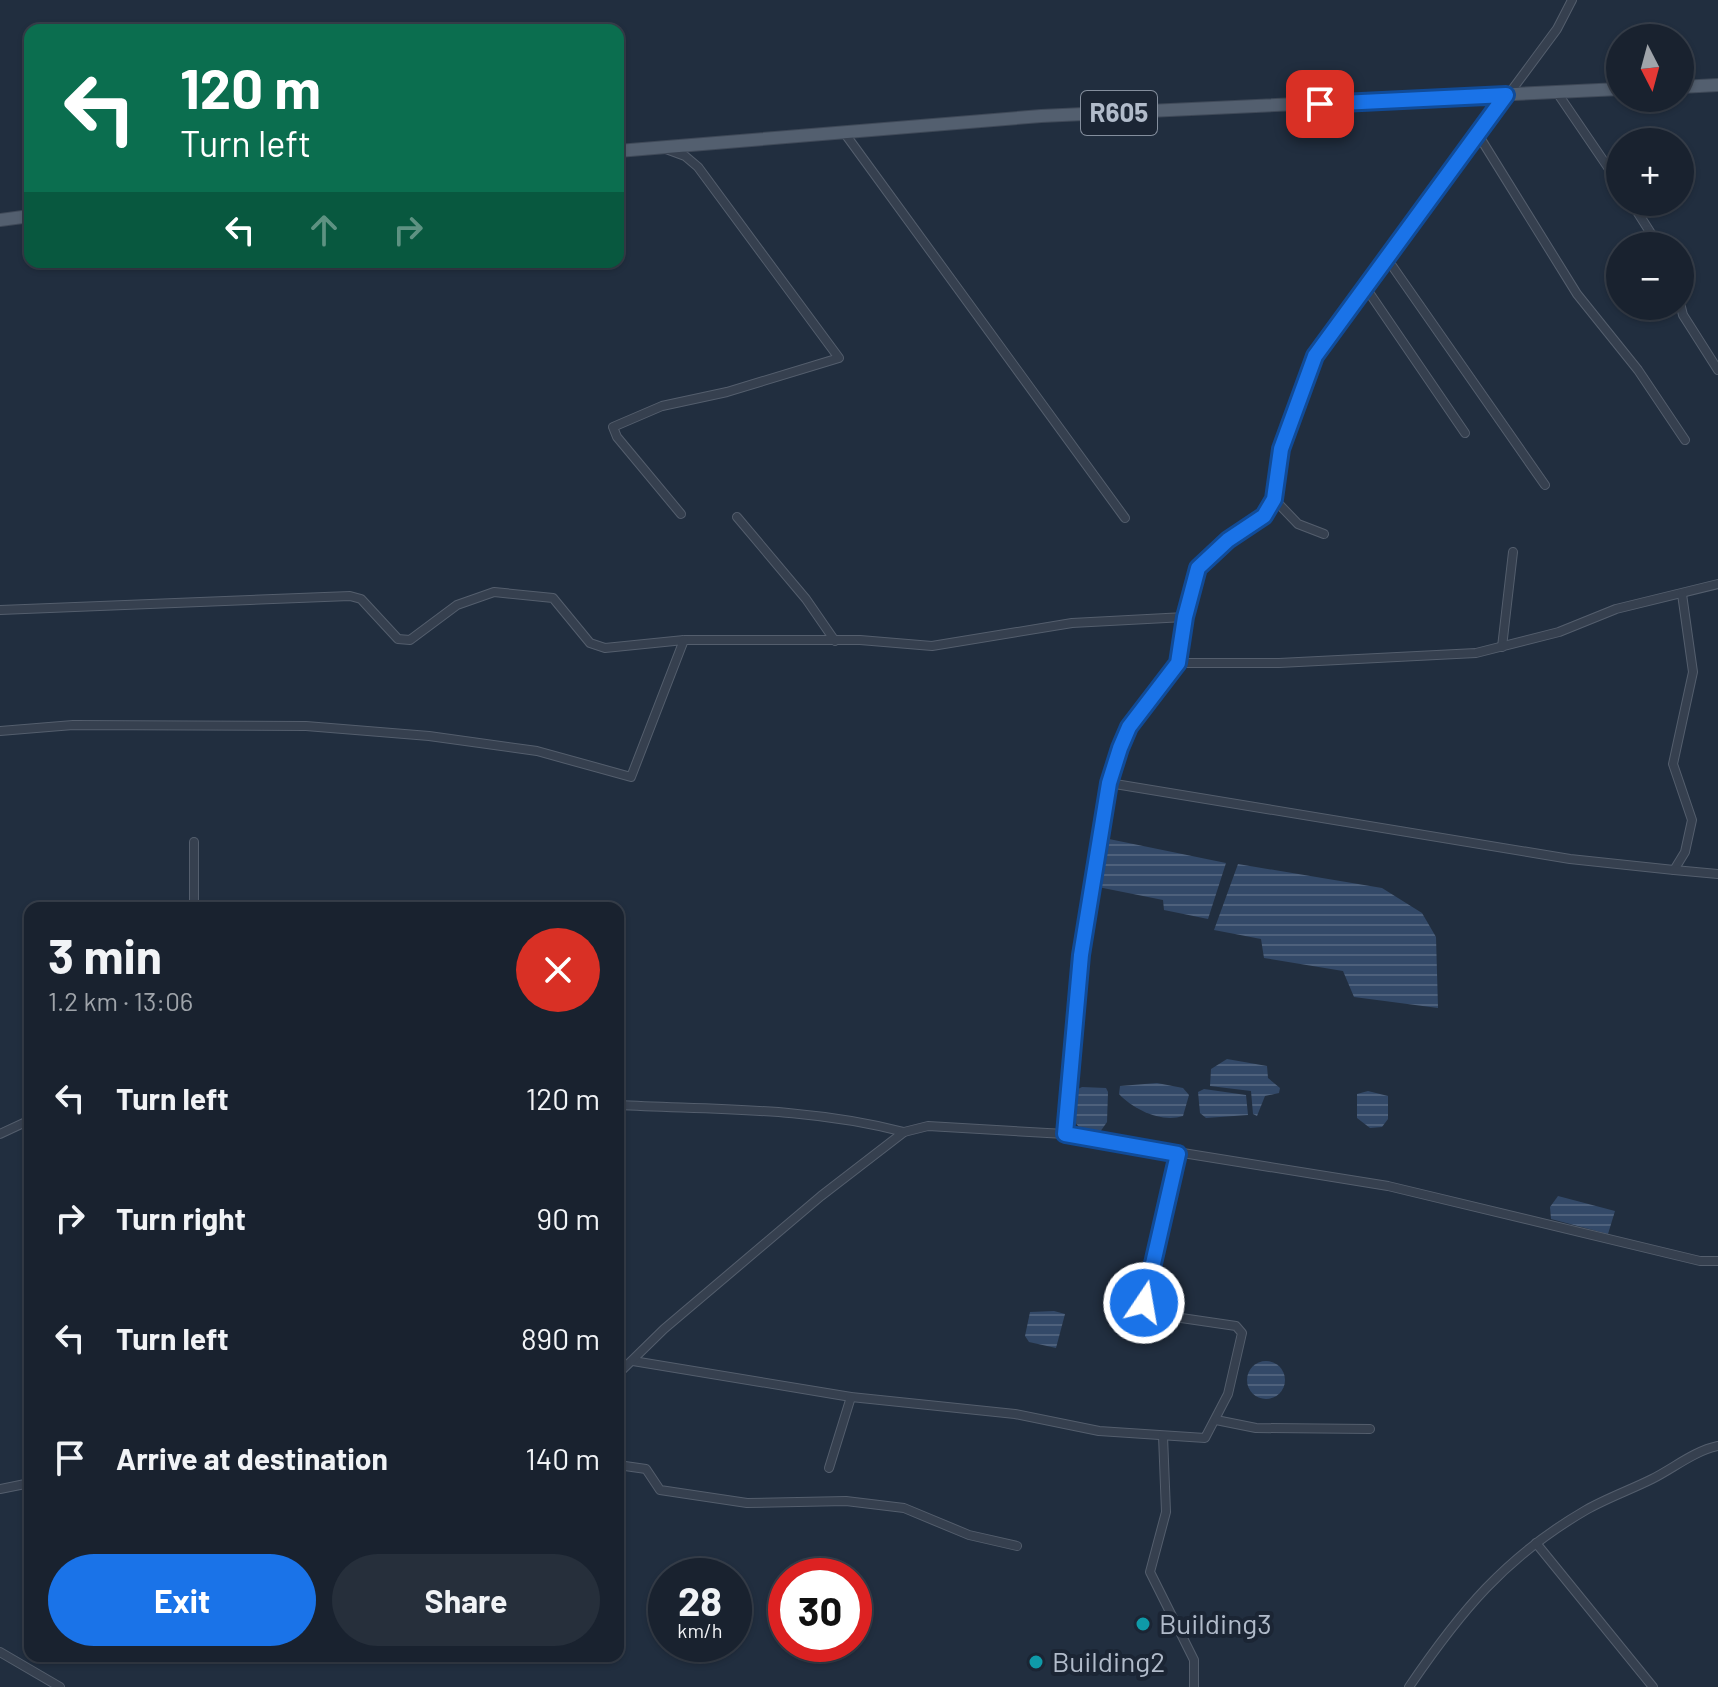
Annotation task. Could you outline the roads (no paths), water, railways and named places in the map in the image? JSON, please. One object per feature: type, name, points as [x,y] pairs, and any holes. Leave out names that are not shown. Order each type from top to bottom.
[{"type":"main road","points":[[1694,86],[1718,85]]},
{"type":"main road","name":"R605","points":[[624,150],[1041,116],[1606,89]]},
{"type":"main road","points":[[0,220],[24,217]]},
{"type":"street","points":[[1065,1134],[1081,955],[1109,783],[1129,727],[1178,663],[1185,617],[1198,568],[1228,540],[1264,516],[1274,499],[1281,449],[1315,356],[1557,29],[1572,0]]},
{"type":"street","points":[[1556,91],[1606,164]]},
{"type":"street","points":[[843,131],[1125,518]]},
{"type":"street","points":[[1479,136],[1577,294],[1638,370],[1685,440]]},
{"type":"street","points":[[661,147],[685,156],[698,167],[839,358],[727,392],[662,406],[613,427],[612,431],[681,514]]},
{"type":"street","points":[[1388,260],[1545,485]]},
{"type":"street","points":[[1366,288],[1465,433]]},
{"type":"street","points":[[1686,320],[1718,370]]},
{"type":"street","points":[[1274,499],[1298,524],[1324,534]]},
{"type":"street","points":[[737,517],[806,599],[835,641]]},
{"type":"street","points":[[1502,647],[1513,552]]},
{"type":"street","points":[[1178,663],[1431,658],[1502,647],[1559,632],[1616,609],[1718,584]]},
{"type":"street","points":[[0,610],[350,596],[361,599],[398,639],[405,640],[428,630],[457,605],[494,592],[508,592],[553,598],[596,647],[684,640],[835,641],[932,646],[1072,623],[1185,617]]},
{"type":"street","points":[[1674,870],[1685,852],[1692,820],[1673,764],[1693,672],[1682,594]]},
{"type":"street","points":[[0,731],[73,725],[306,726],[429,736],[537,751],[631,777],[684,640]]},
{"type":"street","points":[[1109,783],[1570,859],[1718,874]]},
{"type":"street","points":[[194,842],[194,902]]},
{"type":"street","points":[[624,1105],[776,1110],[870,1123],[904,1132]]},
{"type":"street","points":[[0,1134],[24,1123]]},
{"type":"street","points":[[624,1369],[664,1329],[772,1237],[904,1132],[928,1126],[1065,1134],[1388,1186],[1700,1261],[1718,1261]]},
{"type":"street","points":[[633,1361],[851,1397],[1015,1414],[1099,1431],[1198,1440],[1209,1434],[1216,1420],[1232,1381],[1242,1333],[1236,1326],[1154,1314],[1144,1303],[1178,1154]]},
{"type":"street","points":[[829,1468],[851,1397]]},
{"type":"street","points":[[1216,1420],[1256,1428],[1370,1429]]},
{"type":"street","points":[[1163,1436],[1166,1512],[1150,1572],[1194,1660],[1194,1687]]},
{"type":"street","points":[[1409,1687],[1467,1604],[1536,1543],[1589,1508],[1706,1449],[1718,1446]]},
{"type":"street","points":[[624,1466],[646,1469],[660,1490],[747,1503],[846,1501],[904,1508],[969,1535],[1017,1546]]},
{"type":"street","points":[[0,1489],[24,1484]]},
{"type":"street","points":[[1536,1543],[1653,1687]]},
{"type":"street","points":[[0,1652],[60,1687]]},
{"type":"water","points":[[1109,839],[1226,863],[1208,919],[1164,910],[1163,900],[1098,887]]},
{"type":"water","points":[[1238,864],[1382,888],[1422,913],[1436,937],[1438,1008],[1354,997],[1343,971],[1264,958],[1261,939],[1214,930]]},
{"type":"water","points":[[1227,1059],[1267,1066],[1268,1078],[1280,1088],[1279,1093],[1265,1096],[1257,1116],[1253,1114],[1251,1091],[1210,1086],[1211,1069]]},
{"type":"water","points":[[1157,1083],[1183,1088],[1189,1095],[1183,1116],[1166,1118],[1149,1114],[1119,1094],[1120,1086]]},
{"type":"water","points":[[1106,1088],[1108,1092],[1107,1122],[1100,1132],[1079,1127],[1073,1120],[1078,1089]]},
{"type":"water","points":[[1204,1089],[1246,1095],[1248,1115],[1206,1118],[1200,1113],[1198,1092]]},
{"type":"water","points":[[1368,1091],[1388,1096],[1388,1119],[1382,1127],[1370,1128],[1357,1118],[1357,1094]]},
{"type":"water","points":[[1558,1196],[1615,1211],[1608,1234],[1551,1219],[1550,1207]]},
{"type":"water","points":[[1030,1312],[1065,1314],[1056,1348],[1029,1342],[1025,1336]]},
{"type":"water","points":[[1266,1361],[1279,1367],[1285,1380],[1279,1393],[1266,1399],[1253,1393],[1247,1380],[1253,1367]]},
{"type":"place","name":"Building3","points":[[1143,1624]]},
{"type":"place","name":"Building2","points":[[1036,1662]]}]
